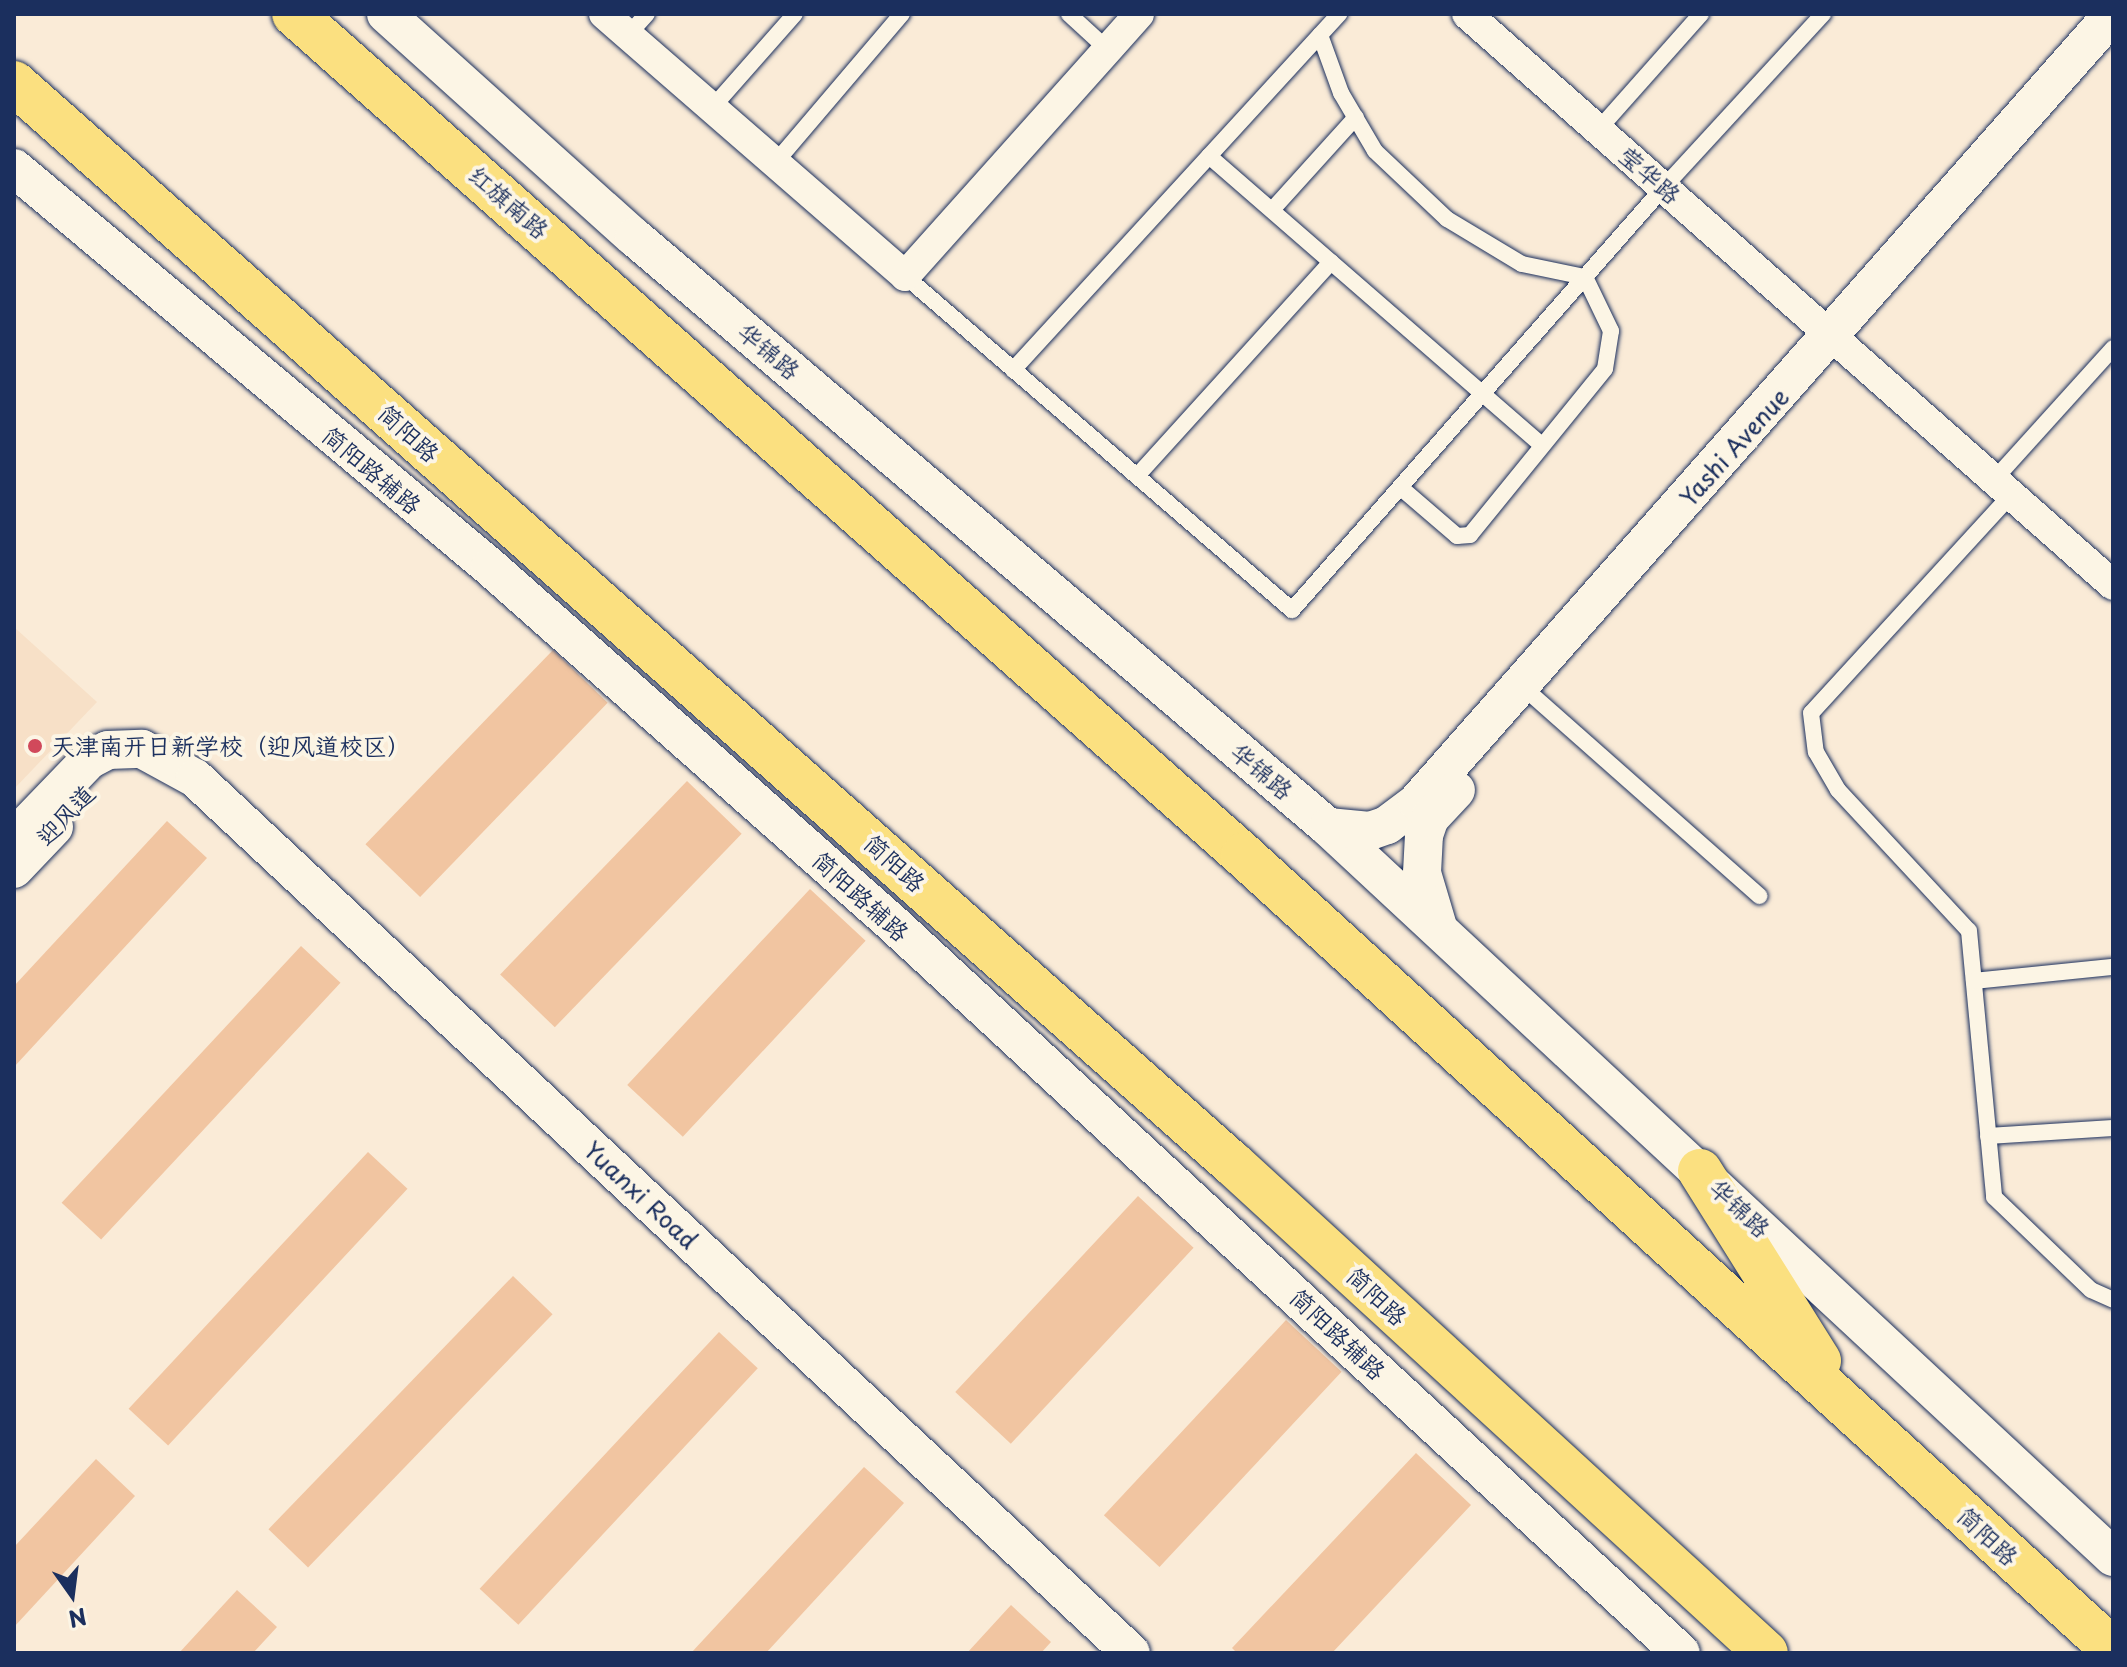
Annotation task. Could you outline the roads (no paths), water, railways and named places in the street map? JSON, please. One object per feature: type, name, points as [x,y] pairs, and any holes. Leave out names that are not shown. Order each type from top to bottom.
[{"type":"highway","name":"红旗南路","points":[[294,14],[725,391]]},
{"type":"highway","name":"简阳路","points":[[14,83],[1233,1164],[1766,1653]]},
{"type":"highway","name":"简阳路","points":[[725,391],[2113,1650]]},
{"type":"highway","points":[[1700,1171],[1848,1407]]},
{"type":"street","name":"华锦路","points":[[386,14],[634,237],[1328,827],[1700,1171],[2099,1531],[2113,1557]]},
{"type":"street","points":[[604,14],[637,24],[712,108],[905,276],[1139,14]]},
{"type":"street","name":"Yashi Avenue","points":[[1837,345],[2113,14]]},
{"type":"street","name":"莹华路","points":[[1472,16],[1837,345],[2113,585]]},
{"type":"street","name":"Yashi Avenue","points":[[1439,929],[1422,873],[1430,818],[1529,692],[1837,345],[2113,47]]},
{"type":"street","name":"简阳路辅路","points":[[14,168],[490,567],[891,922],[1681,1653]]},
{"type":"street","name":"Yashi Avenue","points":[[1328,827],[1370,831],[1401,815],[1529,692]]},
{"type":"street","name":"迎风道","points":[[14,838],[89,760],[108,750],[142,749]]},
{"type":"street","name":"迎风道","points":[[14,869],[109,769],[142,749]]},
{"type":"street","name":"Yuanxi Road","points":[[142,749],[195,778],[1131,1653]]},
{"type":"street","points":[[891,922],[1233,1164]]},
{"type":"lane","points":[[712,108],[795,14]]},
{"type":"lane","points":[[775,163],[902,14]]},
{"type":"lane","points":[[1069,14],[1107,49]]},
{"type":"lane","points":[[1013,370],[1339,14]]},
{"type":"lane","points":[[1598,130],[1701,14]]},
{"type":"lane","points":[[905,276],[1292,610],[1664,187],[1823,14]]},
{"type":"lane","points":[[1320,35],[1356,117],[1375,151],[1447,219],[1522,264],[1585,277]]},
{"type":"lane","points":[[1272,210],[1356,117]]},
{"type":"lane","points":[[1209,156],[1542,445]]},
{"type":"lane","points":[[1137,476],[1331,262]]},
{"type":"lane","points":[[1400,487],[1457,536],[1470,535],[1605,369],[1611,331],[1585,277]]},
{"type":"lane","points":[[2113,348],[2002,488],[1811,713],[1816,752],[1838,790],[1969,931],[1994,1197],[2091,1290],[2113,1300]]},
{"type":"lane","points":[[1529,692],[1759,896]]},
{"type":"lane","points":[[1974,981],[2113,967]]},
{"type":"lane","points":[[1988,1136],[2113,1128]]},
{"type":"place","name":"天津南开日新学校（迎风道校区）","points":[[35,746]]}]
